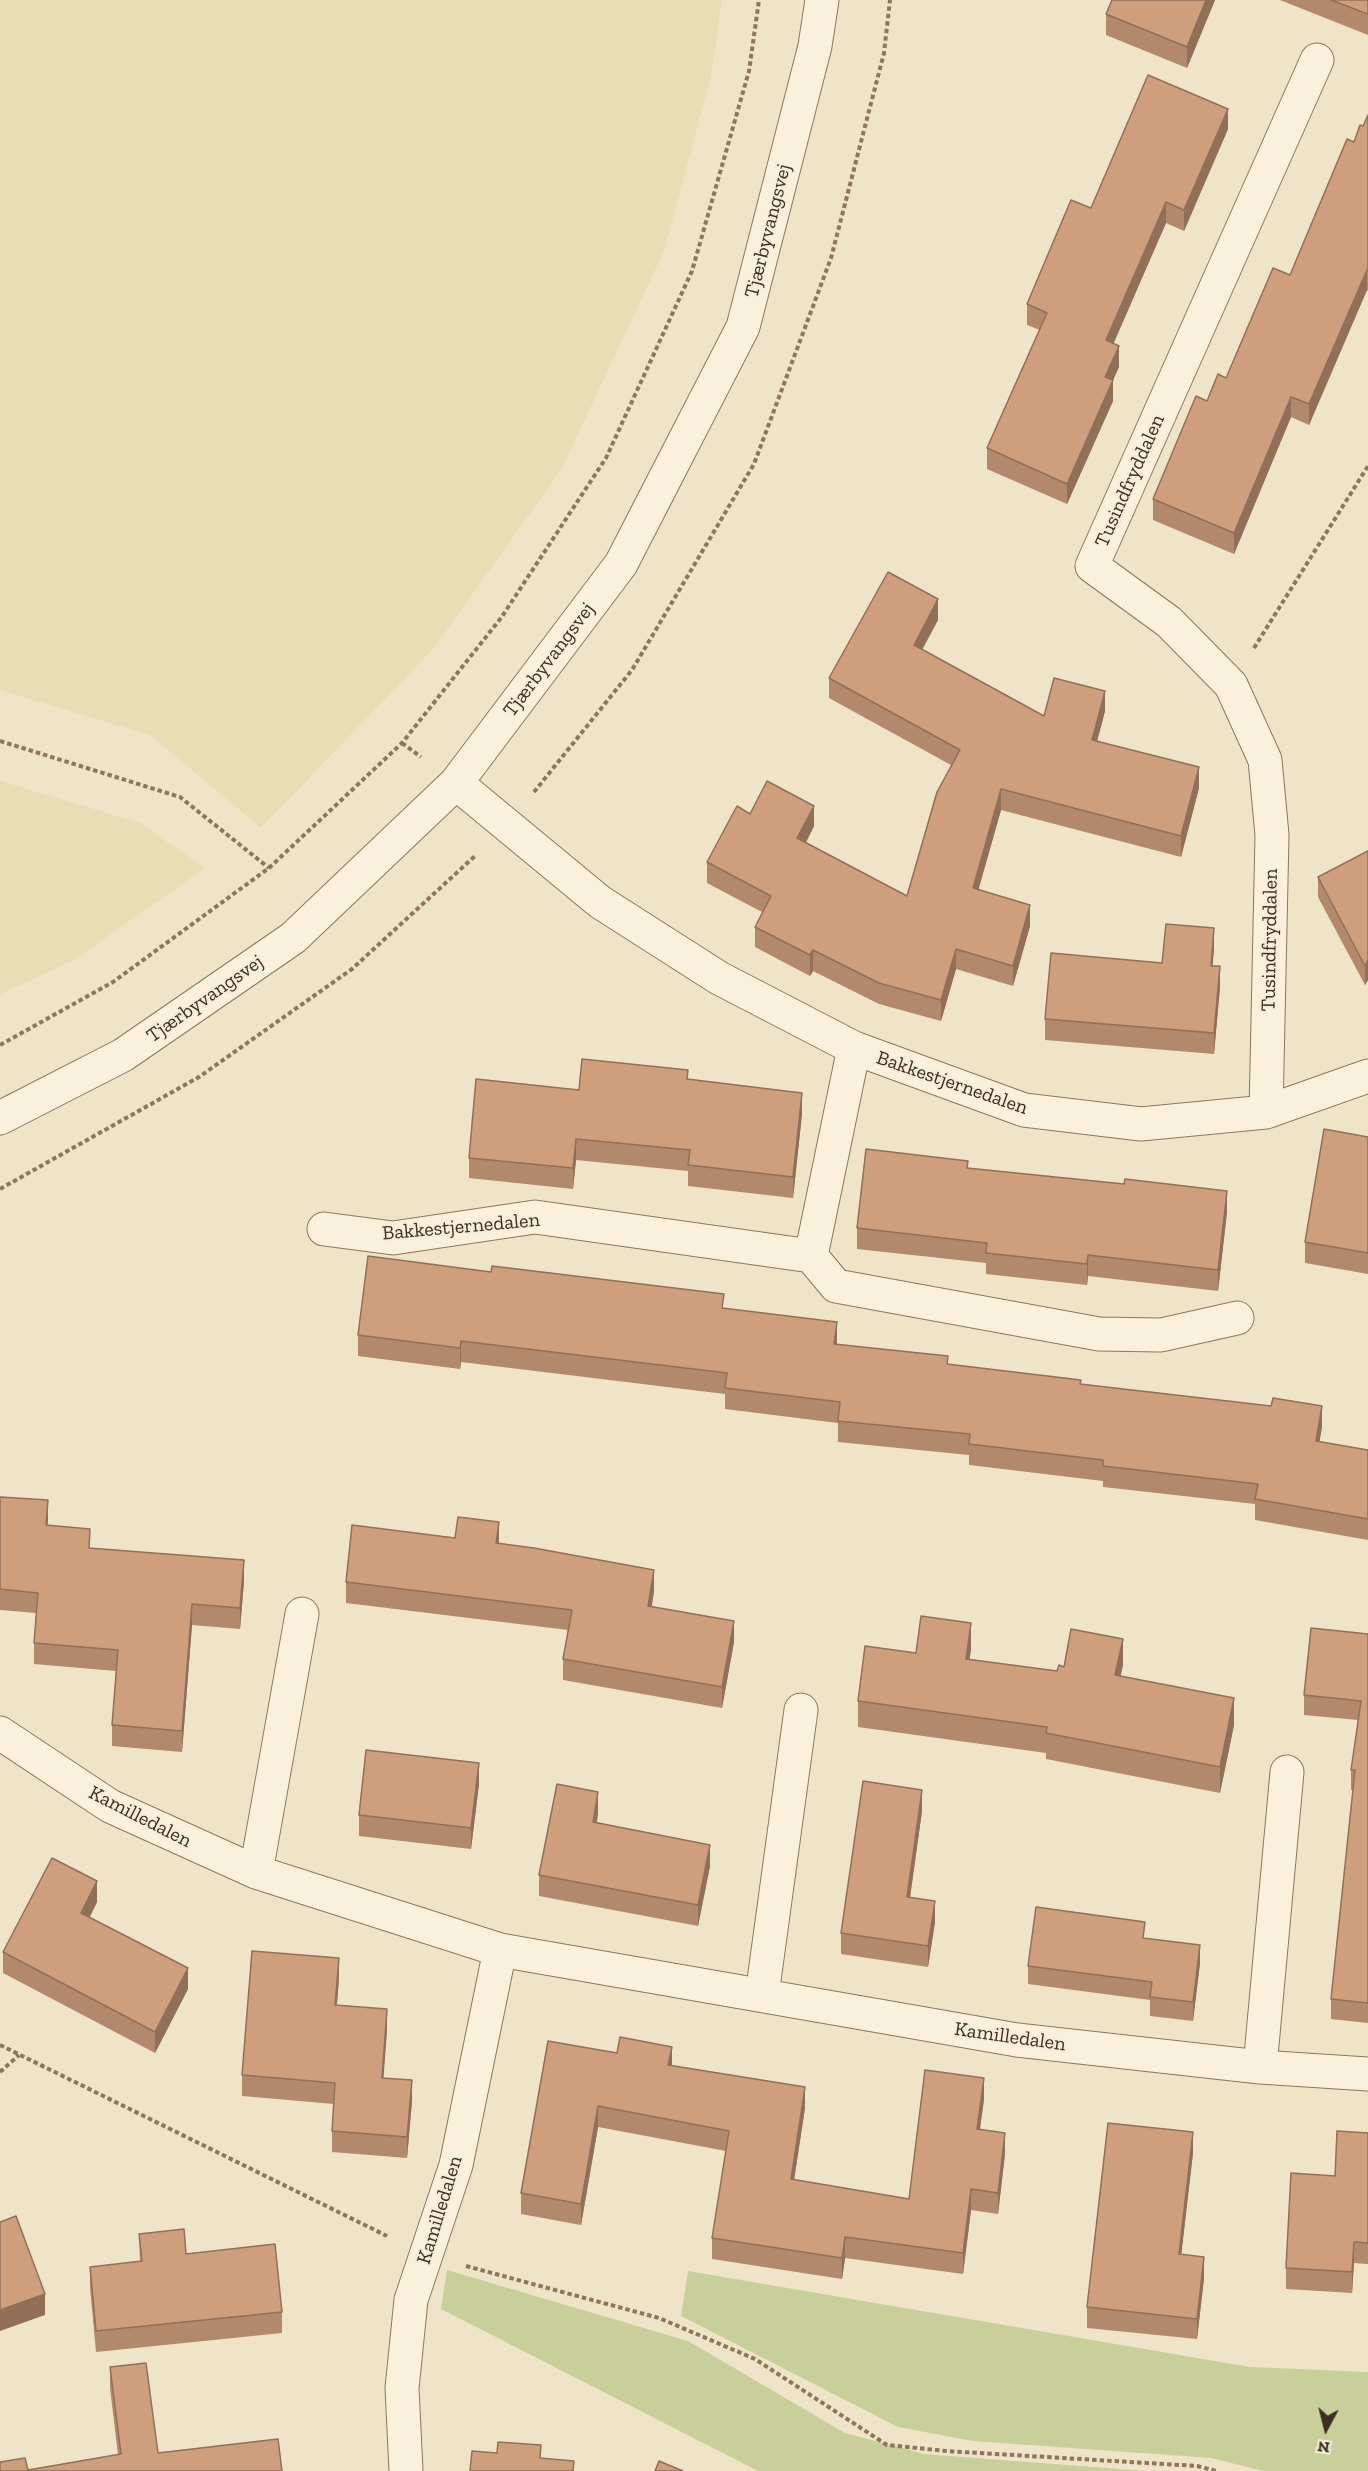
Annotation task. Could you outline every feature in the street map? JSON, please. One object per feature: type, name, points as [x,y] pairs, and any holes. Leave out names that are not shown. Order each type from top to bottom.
[{"type":"street","name":"Tjærbyvangsvej","points":[[0,1118],[123,1054],[293,938],[456,783],[621,564],[743,327],[815,46],[822,0]]},
{"type":"street","name":"Tusindfryddalen","points":[[1266,1112],[1272,835],[1265,760],[1231,685],[1169,622],[1092,566],[1317,60]]},
{"type":"street","name":"Bakkestjernedalen","points":[[456,783],[600,902],[719,978],[854,1048],[1024,1110],[1141,1124],[1266,1112],[1368,1076]]},
{"type":"street","name":"Bakkestjernedalen","points":[[324,1229],[393,1238],[535,1217],[811,1256],[854,1048]]},
{"type":"street","points":[[811,1256],[836,1286],[1099,1334],[1161,1335],[1237,1318]]},
{"type":"street","points":[[256,1872],[302,1614]]},
{"type":"street","points":[[762,1995],[801,1710]]},
{"type":"street","name":"Kamilledalen","points":[[0,1733],[110,1806],[256,1872],[500,1950],[1017,2040],[1260,2067],[1368,2074]]},
{"type":"street","points":[[1260,2067],[1287,1772]]},
{"type":"street","name":"Kamilledalen","points":[[406,2471],[402,2388],[411,2300],[456,2165],[500,1950]]},
{"type":"path","points":[[0,1045],[113,982],[269,868],[402,743],[501,618],[606,458],[692,271],[749,72],[759,0]]},
{"type":"path","points":[[1231,685],[1368,466]]},
{"type":"path","points":[[0,741],[180,797],[269,868]]},
{"type":"path","points":[[0,2045],[426,2256],[659,2318],[755,2359],[887,2445],[946,2451],[1197,2466],[1216,2471]]},
{"type":"path","points":[[0,2072],[19,2055]]},
{"type":"shaded area","points":[[0,0],[722,0],[711,76],[664,251],[561,470],[434,648],[261,828],[150,735],[0,690]]},
{"type":"shaded area","points":[[0,781],[140,823],[205,868],[74,960],[0,994]]},
{"type":"green space","points":[[447,2270],[688,2341],[845,2433],[924,2454],[1146,2471],[758,2471],[441,2309]]},
{"type":"green space","points":[[688,2271],[1250,2367],[1368,2372],[1368,2471],[1263,2471],[1211,2458],[973,2441],[898,2427],[681,2316]]},
{"type":"building","points":[[1112,0],[1206,0],[1187,47],[1106,14]]},
{"type":"building","points":[[1331,0],[1368,0],[1368,14]]},
{"type":"building","points":[[1148,75],[1228,109],[1184,210],[1166,202],[1106,340],[1119,346],[1105,377],[1113,380],[1067,484],[987,448],[1047,313],[1027,304],[1071,200],[1091,208]]},
{"type":"building","points":[[1368,115],[1368,270],[1309,404],[1291,397],[1234,533],[1153,499],[1196,396],[1207,401],[1218,374],[1226,378],[1273,268],[1290,275],[1347,139],[1354,142],[1360,125],[1363,126]]},
{"type":"building","points":[[888,572],[938,599],[914,645],[1044,716],[1054,678],[1105,691],[1092,740],[1199,767],[1181,836],[1001,789],[973,888],[1030,905],[1013,966],[956,949],[941,1000],[879,983],[813,950],[810,955],[755,927],[771,896],[707,862],[737,806],[750,814],[767,781],[814,806],[797,838],[907,896],[937,792],[960,750],[829,678]]},
{"type":"building","points":[[1368,851],[1368,960],[1365,966],[1318,877]]},
{"type":"building","points":[[1166,924],[1214,928],[1211,966],[1220,966],[1214,1033],[1045,1019],[1051,953],[1162,963]]},
{"type":"building","points":[[582,1059],[688,1070],[687,1079],[802,1093],[793,1177],[688,1165],[690,1150],[576,1139],[573,1168],[469,1158],[476,1079],[579,1090]]},
{"type":"building","points":[[1324,1129],[1368,1137],[1368,1253],[1305,1242]]},
{"type":"building","points":[[866,1149],[968,1161],[967,1168],[1124,1184],[1125,1179],[1227,1191],[1218,1270],[1088,1255],[1087,1264],[986,1253],[987,1243],[857,1228]]},
{"type":"building","points":[[368,1256],[491,1272],[492,1266],[724,1294],[722,1308],[837,1322],[834,1344],[948,1356],[947,1364],[1081,1380],[1080,1384],[1271,1406],[1273,1398],[1322,1406],[1316,1441],[1368,1450],[1368,1519],[1255,1499],[1258,1484],[1103,1466],[1103,1460],[969,1444],[970,1434],[838,1421],[840,1402],[725,1388],[727,1373],[461,1341],[460,1348],[358,1335]]},
{"type":"building","points":[[0,1497],[48,1500],[46,1525],[90,1529],[89,1548],[244,1560],[240,1608],[192,1604],[182,1731],[112,1725],[118,1650],[34,1643],[38,1593],[0,1589]]},
{"type":"building","points":[[458,1517],[499,1522],[496,1543],[654,1570],[648,1606],[734,1621],[722,1687],[563,1659],[572,1610],[346,1582],[352,1525],[455,1538]]},
{"type":"building","points":[[921,1616],[971,1623],[966,1659],[1057,1671],[1059,1665],[1064,1667],[1071,1629],[1123,1639],[1115,1675],[1234,1698],[1220,1767],[1046,1733],[1047,1727],[858,1701],[865,1646],[916,1653]]},
{"type":"building","points":[[1311,1628],[1368,1634],[1368,2003],[1331,1999],[1355,1770],[1351,1770],[1361,1701],[1304,1695]]},
{"type":"building","points":[[366,1750],[479,1763],[471,1828],[359,1815]]},
{"type":"building","points":[[863,1781],[922,1790],[907,1897],[935,1901],[928,1946],[841,1933]]},
{"type":"building","points":[[557,1784],[598,1792],[593,1822],[710,1845],[698,1905],[539,1875]]},
{"type":"building","points":[[52,1858],[97,1881],[81,1913],[188,1968],[155,2032],[3,1952]]},
{"type":"building","points":[[1036,1907],[1145,1922],[1143,1938],[1200,1945],[1193,2002],[1150,1997],[1152,1982],[1028,1966]]},
{"type":"building","points":[[252,1951],[339,1958],[335,2005],[387,2009],[382,2078],[412,2080],[407,2137],[332,2131],[335,2083],[242,2075]]},
{"type":"building","points":[[620,2037],[672,2047],[668,2065],[805,2087],[791,2179],[909,2199],[925,2070],[984,2078],[977,2129],[1005,2133],[998,2193],[971,2189],[963,2253],[845,2237],[842,2258],[712,2238],[729,2131],[598,2106],[581,2204],[521,2193],[548,2041],[617,2053]]},
{"type":"building","points":[[1108,2123],[1193,2132],[1179,2254],[1204,2257],[1197,2319],[1087,2307]]},
{"type":"building","points":[[1337,2131],[1368,2133],[1368,2243],[1354,2242],[1352,2272],[1286,2268],[1291,2173],[1335,2176]]},
{"type":"building","points":[[16,2216],[45,2294],[0,2310],[0,2222]]},
{"type":"building","points":[[184,2229],[186,2254],[275,2244],[282,2312],[96,2331],[90,2267],[142,2261],[139,2234]]},
{"type":"building","points":[[146,2363],[158,2453],[278,2439],[282,2471],[0,2471],[0,2462],[25,2458],[28,2470],[121,2454],[110,2367]]},
{"type":"building","points":[[498,2442],[541,2445],[540,2458],[574,2461],[573,2471],[470,2471],[472,2451],[497,2453]]},
{"type":"building","points":[[659,2461],[683,2471],[655,2471]]}]
